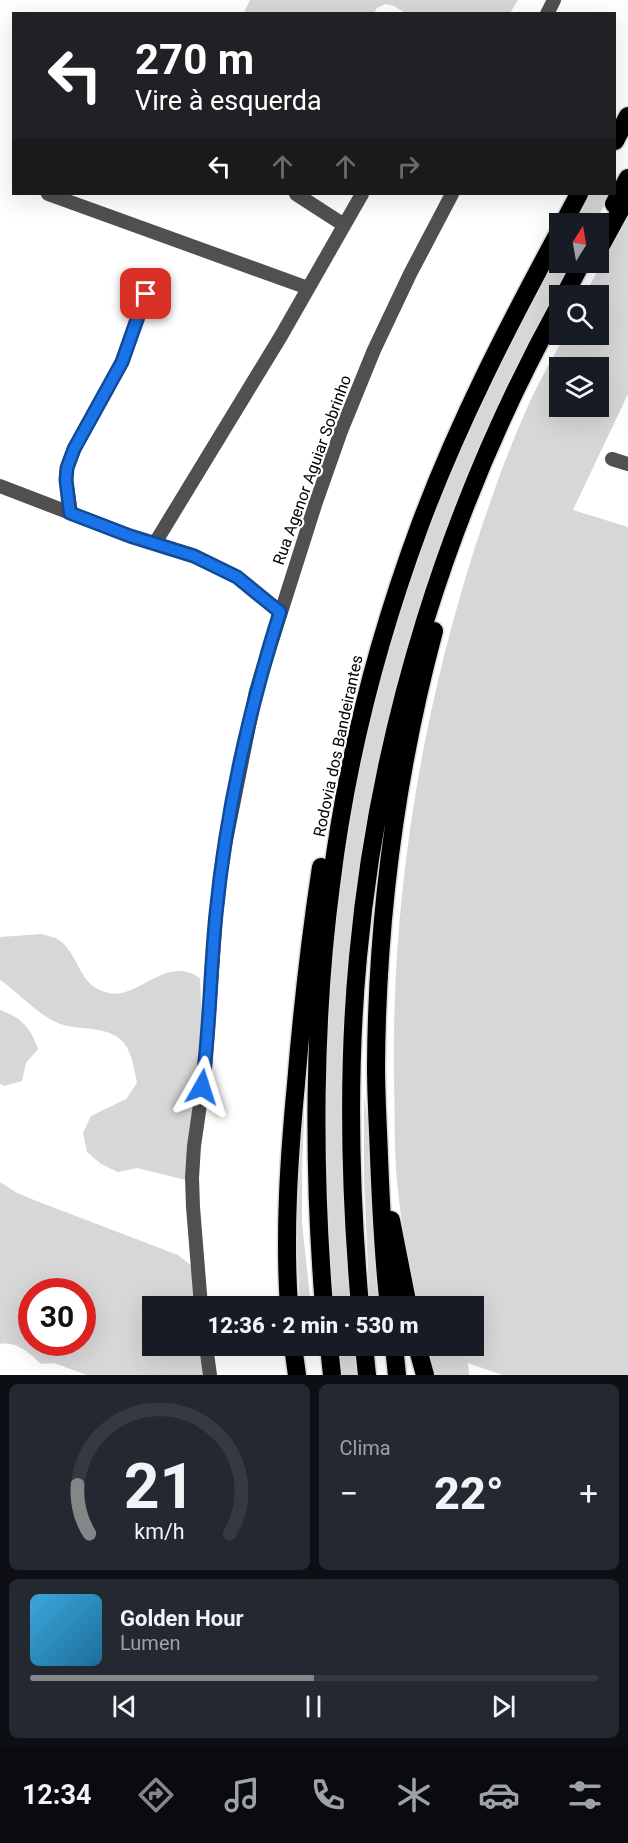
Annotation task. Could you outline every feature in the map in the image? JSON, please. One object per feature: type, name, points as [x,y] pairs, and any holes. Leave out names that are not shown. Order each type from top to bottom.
[{"type":"highway","points":[[616,139],[628,116]]},
{"type":"highway","points":[[608,213],[628,177]]},
{"type":"highway","points":[[569,213],[578,195]]},
{"type":"highway","points":[[609,231],[628,196]]},
{"type":"highway","name":"Rodovia dos Bandeirantes","points":[[323,1296],[317,1185],[318,1080],[324,948],[333,865],[356,742],[373,673],[405,568],[441,474],[492,357],[549,251]]},
{"type":"highway","points":[[359,1296],[352,1207],[351,1115],[356,982],[364,898],[390,750],[417,649],[450,546],[497,431],[549,326]]},
{"type":"highway","points":[[388,1296],[382,1232],[376,1068],[381,938],[397,804],[411,727],[441,607],[479,498],[519,403],[549,345]]},
{"type":"highway","points":[[289,1296],[286,1227],[291,1138],[309,947],[323,851],[352,718],[379,618],[410,531],[441,474]]},
{"type":"highway","points":[[380,1156],[406,1296]]},
{"type":"highway","points":[[290,1375],[291,1356]]},
{"type":"highway","points":[[293,1356],[297,1375]]},
{"type":"highway","points":[[329,1356],[332,1375]]},
{"type":"highway","points":[[365,1356],[367,1375]]},
{"type":"highway","points":[[395,1356],[398,1375]]},
{"type":"highway","points":[[420,1356],[425,1375]]},
{"type":"street","points":[[51,195],[308,288]]},
{"type":"street","points":[[298,195],[344,225]]},
{"type":"street","points":[[155,543],[361,195]]},
{"type":"street","name":"Rua Agenor Aguiar Sobrinho","points":[[200,1296],[192,1178],[205,1070],[216,914],[224,855],[256,691],[341,431],[370,360],[410,274],[451,195]]},
{"type":"street","points":[[70,513],[67,468],[74,449],[122,362],[146,294]]},
{"type":"street","points":[[612,459],[628,464]]},
{"type":"street","points":[[0,486],[130,536],[194,556],[237,577],[280,612]]},
{"type":"street","points":[[207,1356],[210,1375]]},
{"type":"shaded area","points":[[250,0],[518,0],[511,12],[403,12],[385,4],[375,12],[244,12]]},
{"type":"shaded area","points":[[586,195],[610,195],[600,213],[576,213]]},
{"type":"shaded area","points":[[628,212],[628,394],[573,510],[628,527],[628,1375],[502,1375],[468,1363],[469,1375],[431,1375],[427,1356],[484,1356],[484,1296],[415,1296],[399,1198],[395,1145],[394,1014],[404,878],[424,744],[456,612],[475,547],[510,447],[549,365],[549,417],[609,417],[609,357],[553,357],[560,345],[609,345],[609,285],[590,285],[596,273],[609,273],[609,249]]},
{"type":"shaded area","points":[[549,263],[549,273],[568,273],[561,285],[549,285],[549,308],[492,421],[367,831],[353,1296],[331,1296],[323,1090],[336,887],[375,685],[418,550],[472,413]]},
{"type":"shaded area","points":[[42,934],[59,940],[66,946],[85,978],[99,990],[109,993],[131,990],[175,971],[187,972],[200,978],[204,1061],[190,1181],[137,1168],[118,1172],[101,1164],[87,1152],[83,1133],[91,1116],[126,1099],[137,1083],[135,1072],[130,1053],[120,1039],[104,1031],[60,1024],[36,1010],[0,980],[0,937]]},
{"type":"shaded area","points":[[0,1010],[14,1016],[24,1024],[38,1049],[26,1063],[22,1081],[4,1086],[0,1084]]},
{"type":"shaded area","points":[[364,1094],[371,1150],[382,1296],[370,1296],[364,1178]]},
{"type":"shaded area","points":[[304,1116],[302,1223],[310,1296],[299,1296],[296,1230],[301,1117]]},
{"type":"shaded area","points":[[0,1182],[34,1200],[178,1255],[193,1267],[196,1296],[142,1296],[142,1356],[205,1356],[207,1375],[87,1375],[54,1363],[41,1364],[32,1356],[96,1356],[96,1278],[18,1278],[18,1347],[0,1344]]},
{"type":"shaded area","points":[[337,1356],[358,1356],[360,1375],[339,1375]]},
{"type":"route","points":[[146,294],[122,362],[74,449],[67,468],[70,513],[130,536],[194,556],[237,577],[280,612],[256,691],[224,855],[216,914],[202,1087]]}]
